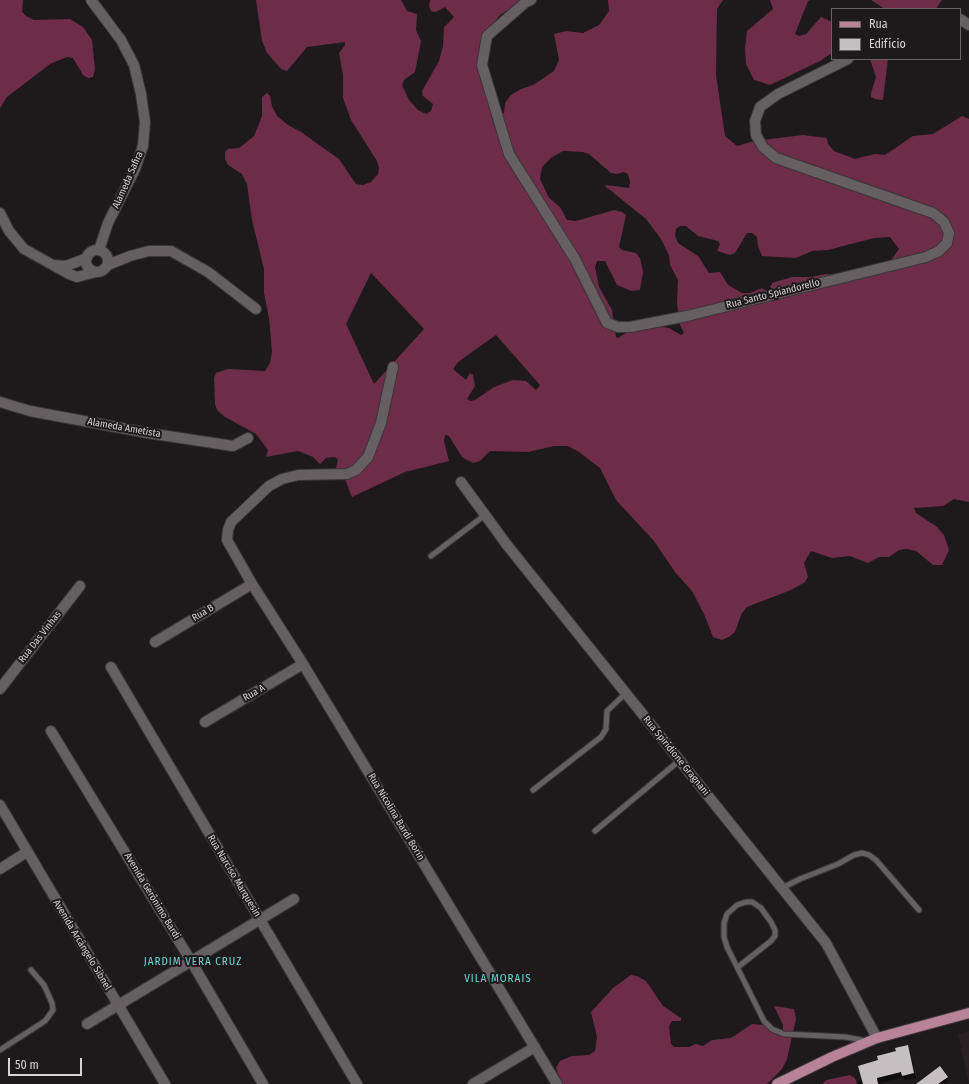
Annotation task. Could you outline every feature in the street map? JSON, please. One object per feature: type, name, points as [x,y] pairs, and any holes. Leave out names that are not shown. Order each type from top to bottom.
[{"type":"main road","points":[[777,1084],[873,1040],[969,1014]]},
{"type":"street","name":"Alameda Safira","points":[[92,0],[121,40],[134,65],[141,94],[145,122],[143,146],[135,169],[108,223],[99,250]]},
{"type":"street","name":"Rua Santo Spiandorello","points":[[531,0],[526,2],[487,36],[482,65],[509,154],[575,259],[607,323],[618,327],[630,327],[687,316],[926,257],[939,251],[947,243],[949,233],[944,222],[933,213],[776,158],[763,147],[756,135],[756,121],[760,107],[778,94],[846,60]]},
{"type":"street","points":[[961,19],[969,25]]},
{"type":"street","points":[[0,213],[9,231],[24,249],[77,277],[103,270],[108,264],[130,256],[149,251],[171,251],[208,272],[256,309]]},
{"type":"street","points":[[96,272],[87,266],[87,258],[91,252],[99,250],[105,254],[108,264]]},
{"type":"street","points":[[54,265],[66,266],[87,258]]},
{"type":"street","name":"Rua Nicolina Bardi Borin","points":[[393,367],[380,423],[368,457],[356,470],[347,474],[298,475],[282,479],[269,486],[231,522],[227,540],[252,584],[303,664],[557,1084]]},
{"type":"street","name":"Alameda Ametista","points":[[0,402],[30,411],[133,430],[233,446],[248,438]]},
{"type":"street","name":"Rua Spiridione Gragnani","points":[[461,482],[485,515],[826,943],[873,1040]]},
{"type":"street","name":"Rua B","points":[[155,642],[252,584]]},
{"type":"street","name":"Rua Das Vinhas","points":[[0,690],[80,586]]},
{"type":"street","name":"Rua A","points":[[205,722],[303,664]]},
{"type":"street","name":"Rua Narciso Marquesin","points":[[111,667],[357,1084]]},
{"type":"street","name":"Avenida Gerônimo Bardi","points":[[51,731],[191,961],[263,1084]]},
{"type":"street","name":"Avenida Arcângelo Sibnel","points":[[0,805],[164,1084]]},
{"type":"street","points":[[0,869],[27,852]]},
{"type":"street","points":[[87,1024],[294,899]]},
{"type":"street","points":[[473,1084],[535,1047]]},
{"type":"lane","points":[[431,556],[485,515]]},
{"type":"lane","points":[[533,790],[601,737],[606,729],[608,711],[626,693]]},
{"type":"lane","points":[[595,831],[680,760]]},
{"type":"lane","points":[[782,888],[838,864],[854,855],[862,853],[869,855],[876,860],[919,910]]},
{"type":"lane","points":[[738,967],[767,945],[775,936],[775,930],[771,922],[761,908],[752,902],[746,902],[732,908],[727,914],[724,922],[724,936],[727,947],[761,1015],[772,1029],[784,1034],[873,1040]]},
{"type":"lane","points":[[0,1050],[45,1021],[53,1010],[52,1003],[44,985],[31,970]]},
{"type":"shaded area","points":[[0,0],[23,0],[22,12],[34,20],[70,19],[83,27],[92,40],[95,69],[93,77],[88,78],[83,75],[73,58],[67,57],[50,64],[7,97],[0,108]]},
{"type":"shaded area","points":[[256,0],[401,0],[407,11],[417,14],[416,30],[421,41],[415,72],[404,80],[402,85],[409,100],[418,110],[426,114],[431,111],[433,104],[423,96],[422,91],[439,61],[443,46],[444,27],[454,17],[445,7],[436,12],[431,11],[429,6],[430,0],[523,0],[516,10],[508,10],[500,15],[484,34],[479,47],[480,64],[499,115],[504,113],[505,103],[511,95],[521,89],[533,85],[554,71],[559,60],[554,34],[566,31],[583,33],[599,25],[609,11],[608,0],[723,0],[717,9],[716,75],[725,136],[737,146],[754,141],[803,135],[827,138],[828,144],[834,151],[855,159],[875,154],[885,155],[913,136],[933,134],[962,116],[969,119],[969,502],[954,499],[943,506],[914,508],[916,513],[937,527],[944,535],[949,550],[942,565],[933,565],[916,551],[907,549],[899,550],[889,557],[879,557],[868,563],[850,556],[832,558],[811,551],[804,563],[808,577],[805,582],[791,590],[747,607],[742,613],[735,632],[722,640],[713,637],[704,614],[692,591],[675,572],[654,541],[616,500],[600,468],[579,452],[568,446],[554,446],[528,452],[490,451],[480,461],[473,463],[462,457],[449,436],[445,435],[444,441],[449,461],[405,472],[352,497],[344,477],[336,468],[338,459],[334,457],[326,458],[320,464],[313,457],[298,451],[266,457],[268,450],[256,434],[225,417],[217,410],[215,404],[214,378],[216,373],[228,369],[265,371],[270,363],[272,352],[269,318],[264,293],[264,269],[252,220],[247,184],[242,174],[228,165],[225,159],[225,152],[228,149],[239,148],[254,136],[262,116],[262,97],[267,93],[270,96],[272,106],[277,116],[339,159],[356,184],[363,185],[371,182],[378,174],[379,168],[377,161],[351,120],[343,98],[343,75],[339,53],[345,45],[345,42],[307,47],[287,71],[281,69],[267,53],[262,41]],"holes":[[[563,151],[583,152],[589,154],[611,173],[617,174],[624,172],[628,174],[630,182],[629,188],[605,186],[646,219],[661,239],[669,255],[670,265],[678,280],[677,303],[680,325],[684,333],[681,335],[669,328],[650,325],[634,328],[618,338],[616,337],[612,310],[599,287],[595,267],[597,261],[605,261],[617,285],[631,291],[640,290],[643,272],[640,258],[636,253],[622,250],[619,247],[626,215],[622,212],[614,210],[576,221],[567,220],[560,207],[549,198],[540,179],[542,167],[551,158]],[[680,226],[686,226],[698,236],[718,241],[720,244],[717,251],[730,255],[735,253],[747,233],[752,233],[757,237],[758,246],[762,256],[796,258],[812,251],[828,250],[874,238],[890,237],[899,249],[889,263],[843,275],[826,274],[811,277],[792,277],[772,283],[770,286],[772,291],[770,293],[762,288],[750,293],[742,293],[728,285],[720,272],[709,273],[698,256],[678,243],[675,235],[676,229]],[[371,273],[424,329],[374,384],[346,324]],[[496,335],[540,385],[536,390],[526,381],[513,380],[494,387],[475,400],[470,401],[467,399],[475,386],[473,375],[470,373],[466,380],[453,369],[458,362]]]},
{"type":"shaded area","points":[[770,0],[810,0],[808,1],[795,34],[799,36],[806,34],[821,17],[831,22],[831,54],[820,61],[770,85],[754,80],[746,64],[745,48],[747,31],[773,9]]},
{"type":"shaded area","points":[[871,0],[942,0],[937,8],[883,8]]},
{"type":"shaded area","points":[[870,60],[888,60],[883,100],[871,97],[876,77]]},
{"type":"shaded area","points":[[631,975],[637,976],[646,981],[663,1006],[681,1018],[681,1021],[672,1021],[669,1026],[671,1044],[674,1047],[689,1047],[696,1044],[703,1046],[712,1040],[731,1038],[752,1024],[763,1025],[778,1033],[783,1031],[783,1025],[774,1006],[794,1009],[796,1019],[787,1059],[782,1069],[767,1084],[561,1084],[556,1068],[560,1061],[572,1056],[589,1055],[595,1051],[597,1037],[591,1012],[613,988]]},
{"type":"shaded area","points":[[969,1031],[969,1084],[958,1034]]},
{"type":"shaded area","points":[[850,1075],[855,1078],[857,1084],[823,1084],[826,1080]]},
{"type":"building","points":[[908,1045],[914,1073],[902,1076],[901,1072],[877,1078],[878,1084],[863,1084],[858,1066],[878,1060],[877,1056],[896,1051],[895,1048]]},
{"type":"building","points":[[940,1066],[948,1077],[938,1084],[916,1084]]},
{"type":"district","name":"JARDIM VERA CRUZ","points":[[193,962]]},
{"type":"district","name":"VILA MORAIS","points":[[498,979]]}]
